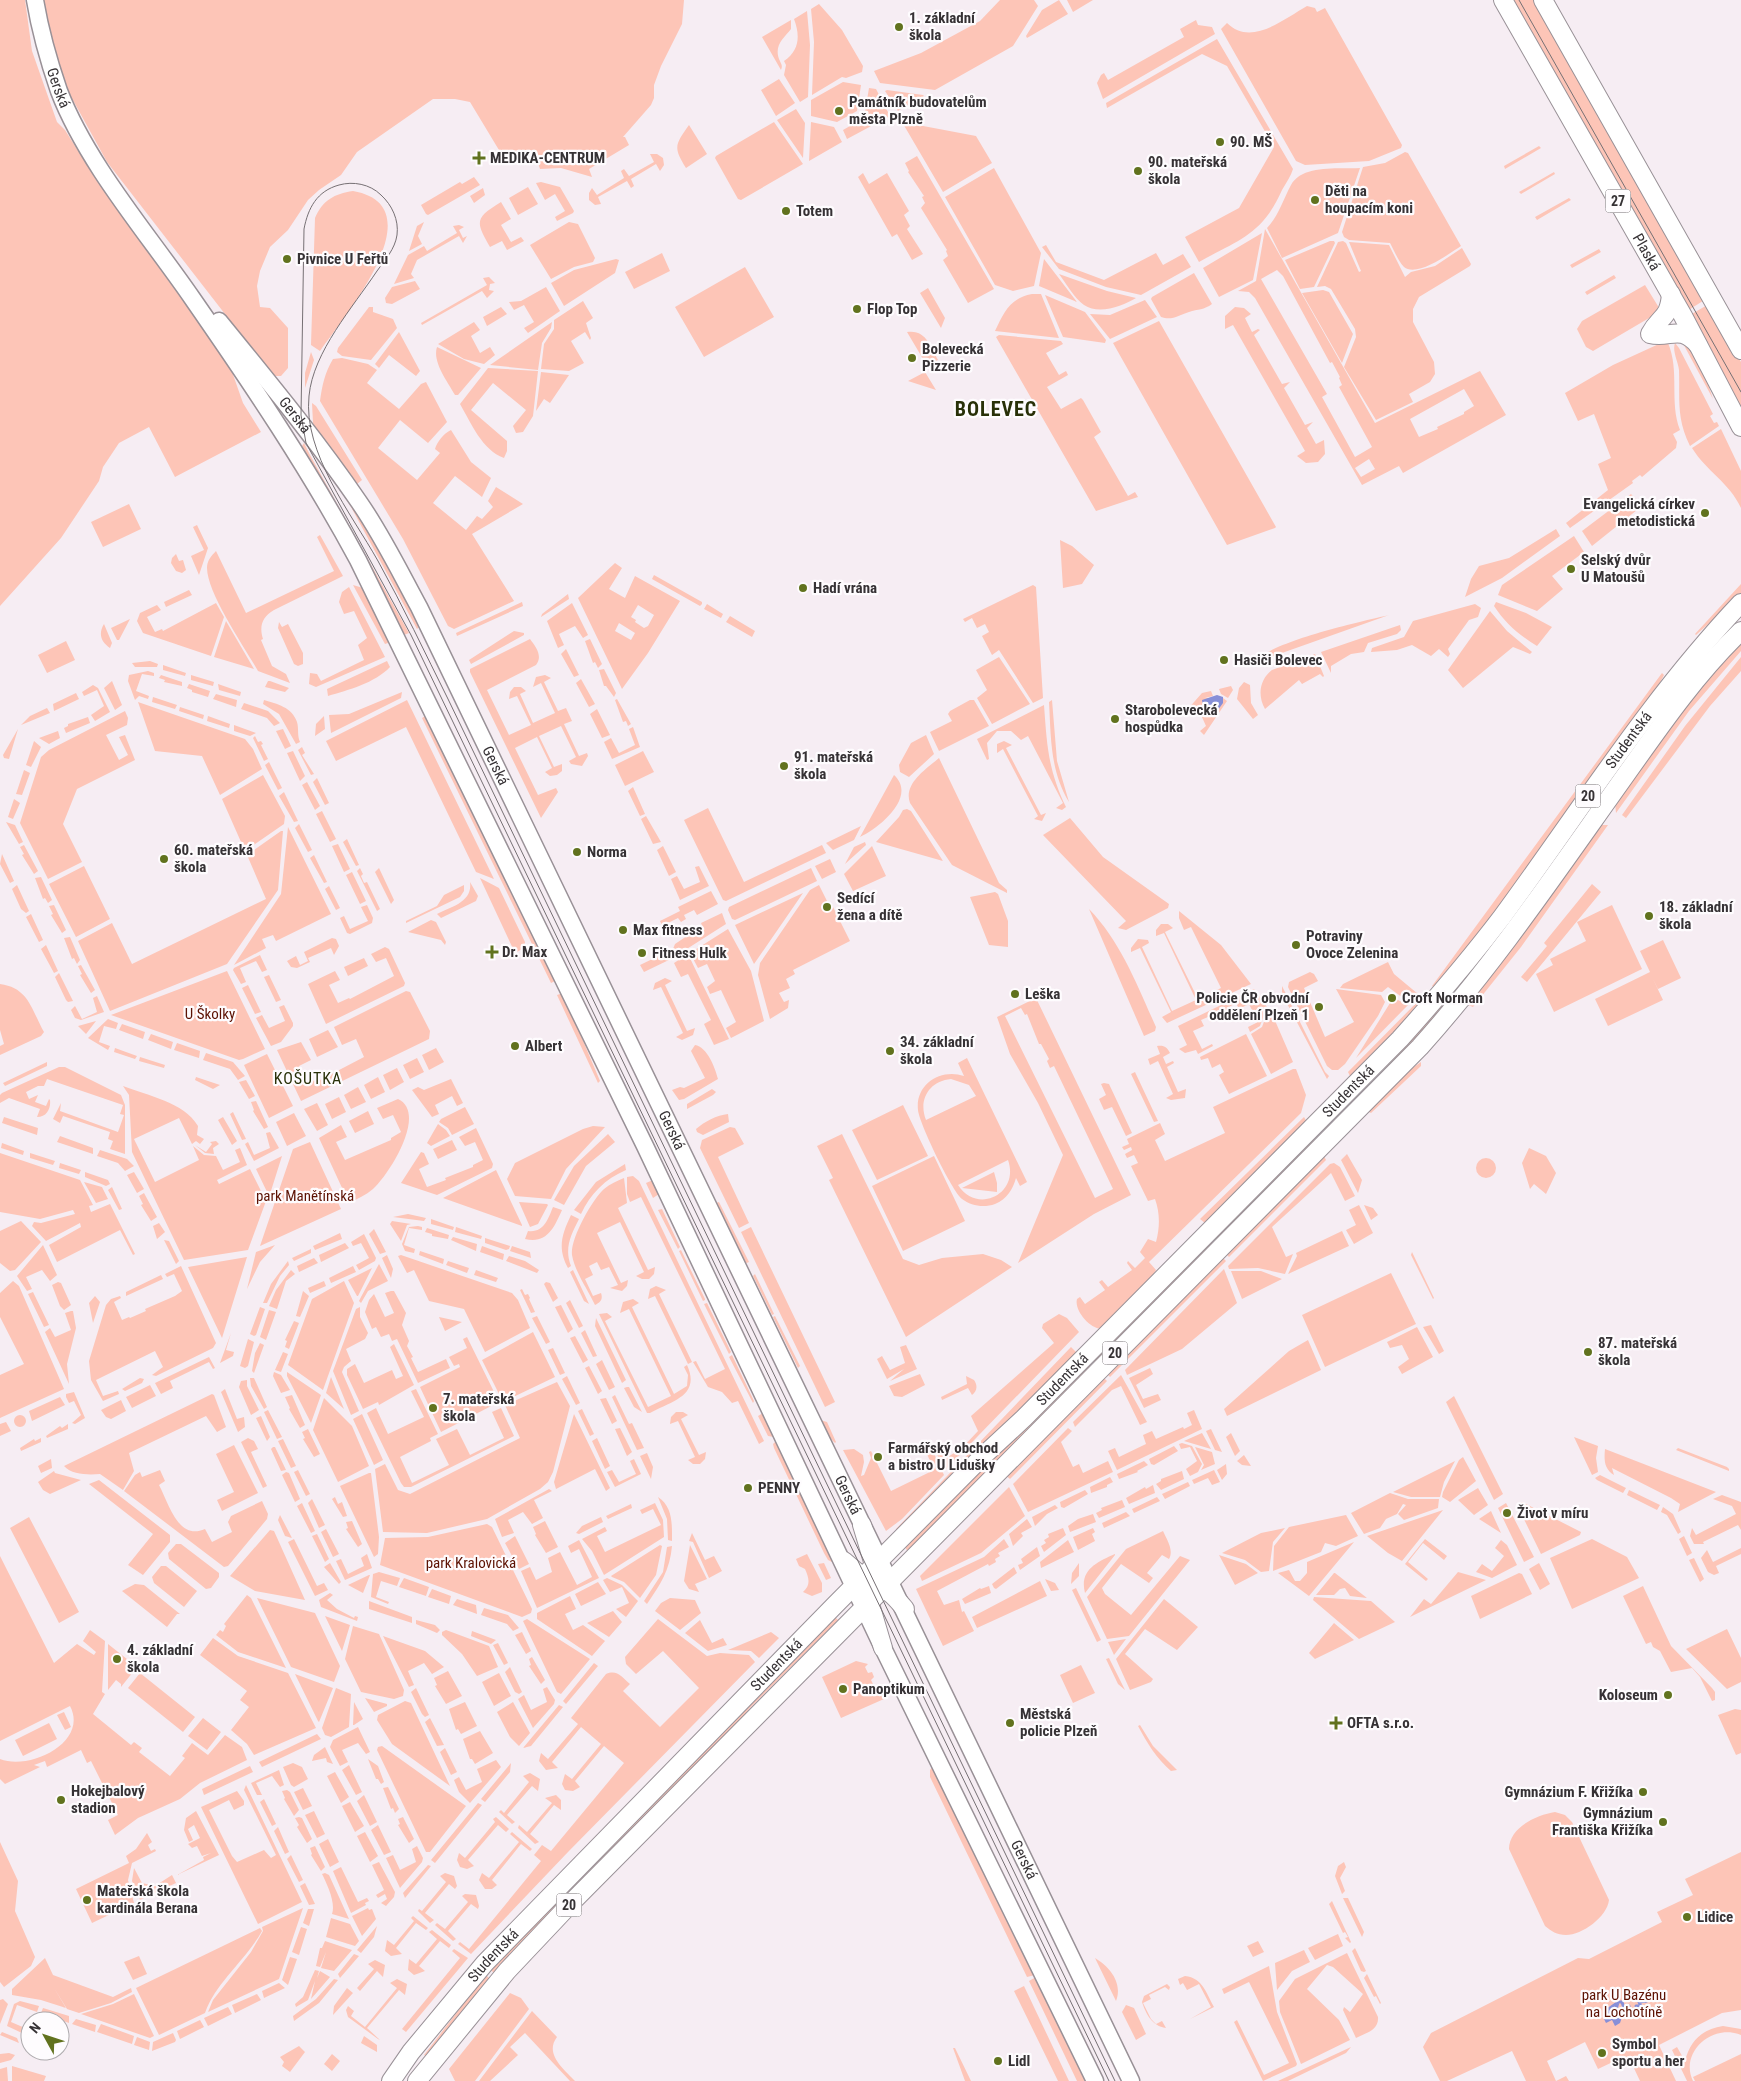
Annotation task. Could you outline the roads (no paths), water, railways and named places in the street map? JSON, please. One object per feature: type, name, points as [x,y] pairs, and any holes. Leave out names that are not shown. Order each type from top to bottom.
[{"type":"main road","name":"Plaská","points":[[1504,0],[1671,294],[1741,427]]},
{"type":"main road","name":"27","points":[[1543,0],[1741,350]]},
{"type":"main road","points":[[1671,294],[1666,316],[1654,327],[1650,334],[1657,336],[1680,333],[1689,336],[1700,347]]},
{"type":"main road","name":"Studentská","points":[[417,2081],[483,1998],[539,1936],[846,1625],[897,1543],[1400,1039],[1489,933],[1663,693],[1741,603]]},
{"type":"main road","name":"Studentská","points":[[391,2081],[411,2052],[485,1962],[836,1603],[908,1562],[1420,1047],[1478,980],[1512,936],[1667,717],[1741,630]]},
{"type":"main road","points":[[862,1526],[879,1546],[888,1547],[897,1543]]},
{"type":"main road","points":[[862,1526],[884,1648]]},
{"type":"main road","points":[[844,1561],[872,1584],[894,1595],[905,1609]]},
{"type":"main road","points":[[836,1603],[845,1585],[847,1573],[844,1561]]},
{"type":"main road","points":[[905,1609],[897,1585],[898,1576],[908,1562]]},
{"type":"main road","points":[[846,1625],[866,1628],[884,1648]]},
{"type":"street","name":"Gerská","points":[[35,0],[46,49],[60,93],[88,147],[114,189],[286,437],[354,552],[645,1146],[844,1561]]},
{"type":"street","name":"Gerská","points":[[140,225],[312,436],[360,503],[391,555],[429,627],[862,1526]]},
{"type":"street","name":"Gerská","points":[[905,1609],[1056,1930],[1131,2081]]},
{"type":"street","name":"Gerská","points":[[884,1648],[1094,2081]]},
{"type":"water","points":[[1217,695],[1223,697],[1223,703],[1215,714],[1212,715],[1203,706],[1202,700]]},
{"type":"water","points":[[1616,2002],[1619,2004],[1618,2008],[1622,2017],[1620,2023],[1615,2026],[1612,2020],[1606,2023],[1603,2017],[1606,2009]]},
{"type":"waterway","points":[[1636,2006],[1641,2006],[1639,2002],[1647,2001],[1665,1992]]},
{"type":"waterway","points":[[1616,2006],[1618,2002],[1622,2002],[1626,2014],[1628,2014],[1626,2008],[1629,2006]]},
{"type":"tram line","points":[[1519,0],[1741,392]]},
{"type":"tram line","points":[[1109,2081],[411,635],[306,443],[301,415],[304,229],[311,207],[319,196],[331,188],[344,184],[356,184],[367,186],[377,191],[385,199],[396,218],[397,235],[392,250],[326,347],[312,379],[309,396],[309,417],[313,439],[321,461],[331,482],[387,578],[448,699],[1115,2081]]},
{"type":"place","name":"1. základní škola","points":[[899,27]]},
{"type":"place","name":"Památník budovatelům města Plzně","points":[[839,111]]},
{"type":"place","name":"90. MŠ","points":[[1220,142]]},
{"type":"place","name":"MEDIKA-CENTRUM","points":[[479,158]]},
{"type":"place","name":"90. mateřská škola","points":[[1138,171]]},
{"type":"place","name":"Děti na houpacím koni","points":[[1315,200]]},
{"type":"place","name":"Totem","points":[[786,211]]},
{"type":"place","name":"Pivnice U Feřtů","points":[[287,259]]},
{"type":"place","name":"Flop Top","points":[[857,309]]},
{"type":"place","name":"Bolevecká Pizzerie","points":[[912,358]]},
{"type":"place","name":"Evangelická církev metodistická","points":[[1705,513]]},
{"type":"place","name":"Selský dvůr U Matoušů","points":[[1571,569]]},
{"type":"place","name":"Hadí vrána","points":[[803,588]]},
{"type":"place","name":"Hasiči Bolevec","points":[[1224,660]]},
{"type":"place","name":"Starobolevecká hospůdka","points":[[1115,719]]},
{"type":"place","name":"91. mateřská škola","points":[[784,766]]},
{"type":"place","name":"Norma","points":[[577,852]]},
{"type":"place","name":"60. mateřská škola","points":[[164,859]]},
{"type":"place","name":"Sedící žena a dítě","points":[[827,907]]},
{"type":"place","name":"18. základní škola","points":[[1649,916]]},
{"type":"place","name":"Max fitness","points":[[623,930]]},
{"type":"place","name":"Potraviny Ovoce Zelenina","points":[[1296,945]]},
{"type":"place","name":"Dr. Max","points":[[492,952]]},
{"type":"place","name":"Fitness Hulk","points":[[642,953]]},
{"type":"place","name":"Leška","points":[[1015,994]]},
{"type":"place","name":"Croft Norman","points":[[1392,998]]},
{"type":"place","name":"Policie ČR obvodní oddělení Plzeň 1","points":[[1319,1007]]},
{"type":"place","name":"Albert","points":[[515,1046]]},
{"type":"place","name":"34. základní škola","points":[[890,1051]]},
{"type":"place","name":"87. mateřská škola","points":[[1588,1352]]},
{"type":"place","name":"7. mateřská škola","points":[[433,1408]]},
{"type":"place","name":"Farmářský obchod a bistro U Lidušky","points":[[878,1457]]},
{"type":"place","name":"PENNY","points":[[748,1488]]},
{"type":"place","name":"Život v míru","points":[[1507,1513]]},
{"type":"place","name":"4. základní škola","points":[[117,1659]]},
{"type":"place","name":"Panoptikum","points":[[843,1689]]},
{"type":"place","name":"Koloseum","points":[[1668,1695]]},
{"type":"place","name":"Městská policie Plzeň","points":[[1010,1723]]},
{"type":"place","name":"OFTA s.r.o.","points":[[1336,1723]]},
{"type":"place","name":"Gymnázium F. Křižíka","points":[[1643,1792]]},
{"type":"place","name":"Hokejbalový stadion","points":[[61,1800]]},
{"type":"place","name":"Gymnázium Františka Křižíka","points":[[1663,1822]]},
{"type":"place","name":"Mateřská škola kardinála Berana","points":[[87,1900]]},
{"type":"place","name":"Lidice","points":[[1687,1917]]},
{"type":"place","name":"Symbol sportu a her","points":[[1602,2053]]},
{"type":"place","name":"Lidl","points":[[998,2061]]},
{"type":"district","name":"BOLEVEC","points":[[996,409]]},
{"type":"district","name":"KOŠUTKA","points":[[308,1078]]},
{"type":"park label","name":"U Školky","points":[[210,1014]]},
{"type":"park label","name":"park Manětínská","points":[[305,1196]]},
{"type":"park label","name":"park Kralovická","points":[[471,1563]]},
{"type":"park label","name":"park U Bazénu na Lochotíně","points":[[1624,2004]]}]
